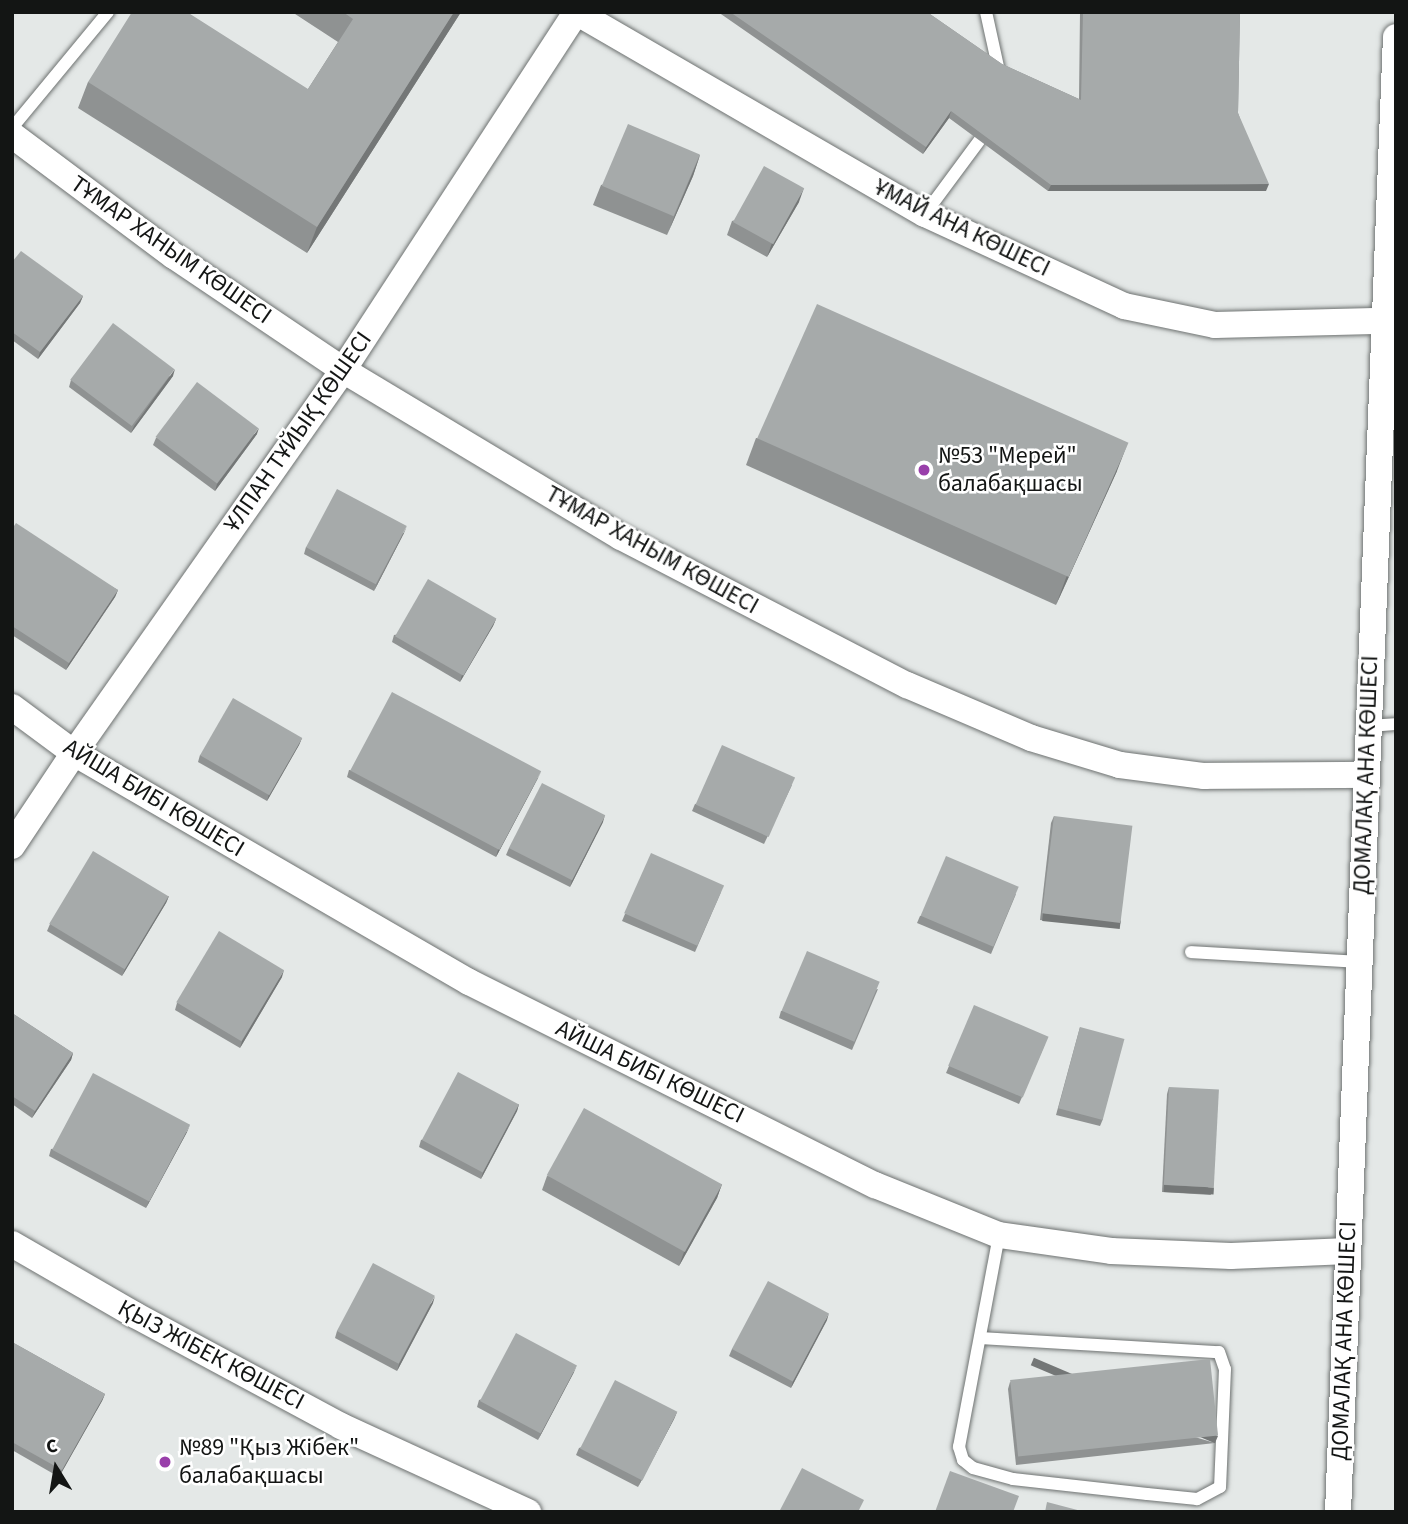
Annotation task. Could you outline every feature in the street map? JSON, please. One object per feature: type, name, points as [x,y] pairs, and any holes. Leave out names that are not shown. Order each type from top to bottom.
[{"type":"street","name":"ҰМАЙ АНА КӨШЕСІ","points":[[576,12],[925,214],[1124,306],[1215,326],[1384,321]]},
{"type":"street","name":"ҰЛПАН ТҰЙЫҚ КӨШЕСІ","points":[[12,846],[74,753],[343,370],[576,12]]},
{"type":"street","name":"ДОМАЛАҚ АНА КӨШЕСІ","points":[[1338,1512],[1396,37]]},
{"type":"street","name":"ТҰМАР ХАНЫМ КӨШЕСІ","points":[[12,135],[174,256],[343,370],[621,537],[907,685],[1031,738],[1121,765],[1204,776],[1366,775]]},
{"type":"street","name":"АЙША БИБІ КӨШЕСІ","points":[[12,707],[74,753],[469,982],[875,1185],[999,1235],[1111,1251],[1231,1256],[1348,1251]]},
{"type":"street","name":"ҚЫЗ ЖІБЕК КӨШЕСІ","points":[[12,1244],[135,1315],[341,1426],[528,1512]]},
{"type":"lane","points":[[12,128],[108,12]]},
{"type":"lane","points":[[986,12],[999,71]]},
{"type":"lane","points":[[925,214],[979,141]]},
{"type":"lane","points":[[1368,726],[1396,724]]},
{"type":"lane","points":[[1191,952],[1359,962]]},
{"type":"lane","points":[[980,1339],[1219,1352],[1224,1357],[1225,1369],[1220,1487],[1196,1499],[1013,1479],[973,1468],[963,1460],[959,1447],[999,1235]]},
{"type":"building","points":[[132,12],[187,12],[308,89],[353,19],[343,12],[454,12],[317,227],[88,82]]},
{"type":"building","points":[[730,12],[927,12],[1002,64],[1081,100],[1083,12],[1240,12],[1238,113],[1269,184],[1051,185],[951,111],[926,147]]},
{"type":"building","points":[[628,124],[700,154],[674,216],[602,186]]},
{"type":"building","points":[[764,166],[804,188],[773,244],[733,222]]},
{"type":"building","points":[[21,251],[83,296],[40,352],[12,332],[12,262]]},
{"type":"building","points":[[817,304],[1129,443],[1069,577],[757,438]]},
{"type":"building","points":[[113,323],[174,369],[132,426],[70,380]]},
{"type":"building","points":[[197,382],[258,428],[217,483],[155,437]]},
{"type":"building","points":[[337,489],[407,526],[376,584],[306,547]]},
{"type":"building","points":[[16,523],[118,590],[69,663],[12,626],[12,529]]},
{"type":"building","points":[[428,579],[496,618],[463,676],[395,636]]},
{"type":"building","points":[[392,692],[541,771],[499,850],[350,771]]},
{"type":"building","points":[[233,698],[302,738],[269,795],[200,755]]},
{"type":"building","points":[[722,745],[795,778],[769,837],[696,804]]},
{"type":"building","points":[[542,783],[605,815],[572,880],[509,848]]},
{"type":"building","points":[[1054,816],[1132,826],[1120,923],[1042,913]]},
{"type":"building","points":[[93,851],[168,896],[125,969],[49,924]]},
{"type":"building","points":[[651,853],[724,886],[697,946],[624,913]]},
{"type":"building","points":[[946,856],[1019,887],[993,947],[921,916]]},
{"type":"building","points":[[219,931],[284,970],[241,1041],[176,1002]]},
{"type":"building","points":[[807,951],[880,982],[854,1042],[782,1011]]},
{"type":"building","points":[[974,1005],[1049,1037],[1023,1097],[948,1066]]},
{"type":"building","points":[[12,1013],[73,1053],[35,1111],[12,1096]]},
{"type":"building","points":[[1080,1027],[1124,1039],[1103,1120],[1058,1108]]},
{"type":"building","points":[[458,1072],[519,1104],[483,1172],[422,1140]]},
{"type":"building","points":[[93,1073],[190,1125],[149,1201],[52,1150]]},
{"type":"building","points":[[1169,1087],[1219,1090],[1214,1187],[1164,1185]]},
{"type":"building","points":[[584,1108],[722,1185],[685,1252],[547,1175]]},
{"type":"building","points":[[373,1263],[435,1296],[399,1364],[337,1331]]},
{"type":"building","points":[[768,1281],[829,1313],[793,1381],[732,1349]]},
{"type":"building","points":[[516,1333],[577,1365],[541,1433],[480,1401]]},
{"type":"building","points":[[12,1342],[105,1394],[62,1470],[12,1442]]},
{"type":"building","points":[[1210,1359],[1218,1436],[1018,1457],[1010,1380]]},
{"type":"building","points":[[615,1380],[677,1412],[642,1480],[580,1449]]},
{"type":"building","points":[[802,1468],[864,1500],[858,1512],[779,1512]]},
{"type":"building","points":[[950,1471],[1019,1496],[1013,1512],[935,1512]]},
{"type":"building","points":[[1047,1502],[1085,1512],[1045,1512]]},
{"type":"place","name":"№53 \"Мерей\" балабақшасы","points":[[924,470]]},
{"type":"place","name":"№89 \"Қыз Жібек\" балабақшасы","points":[[165,1462]]}]
